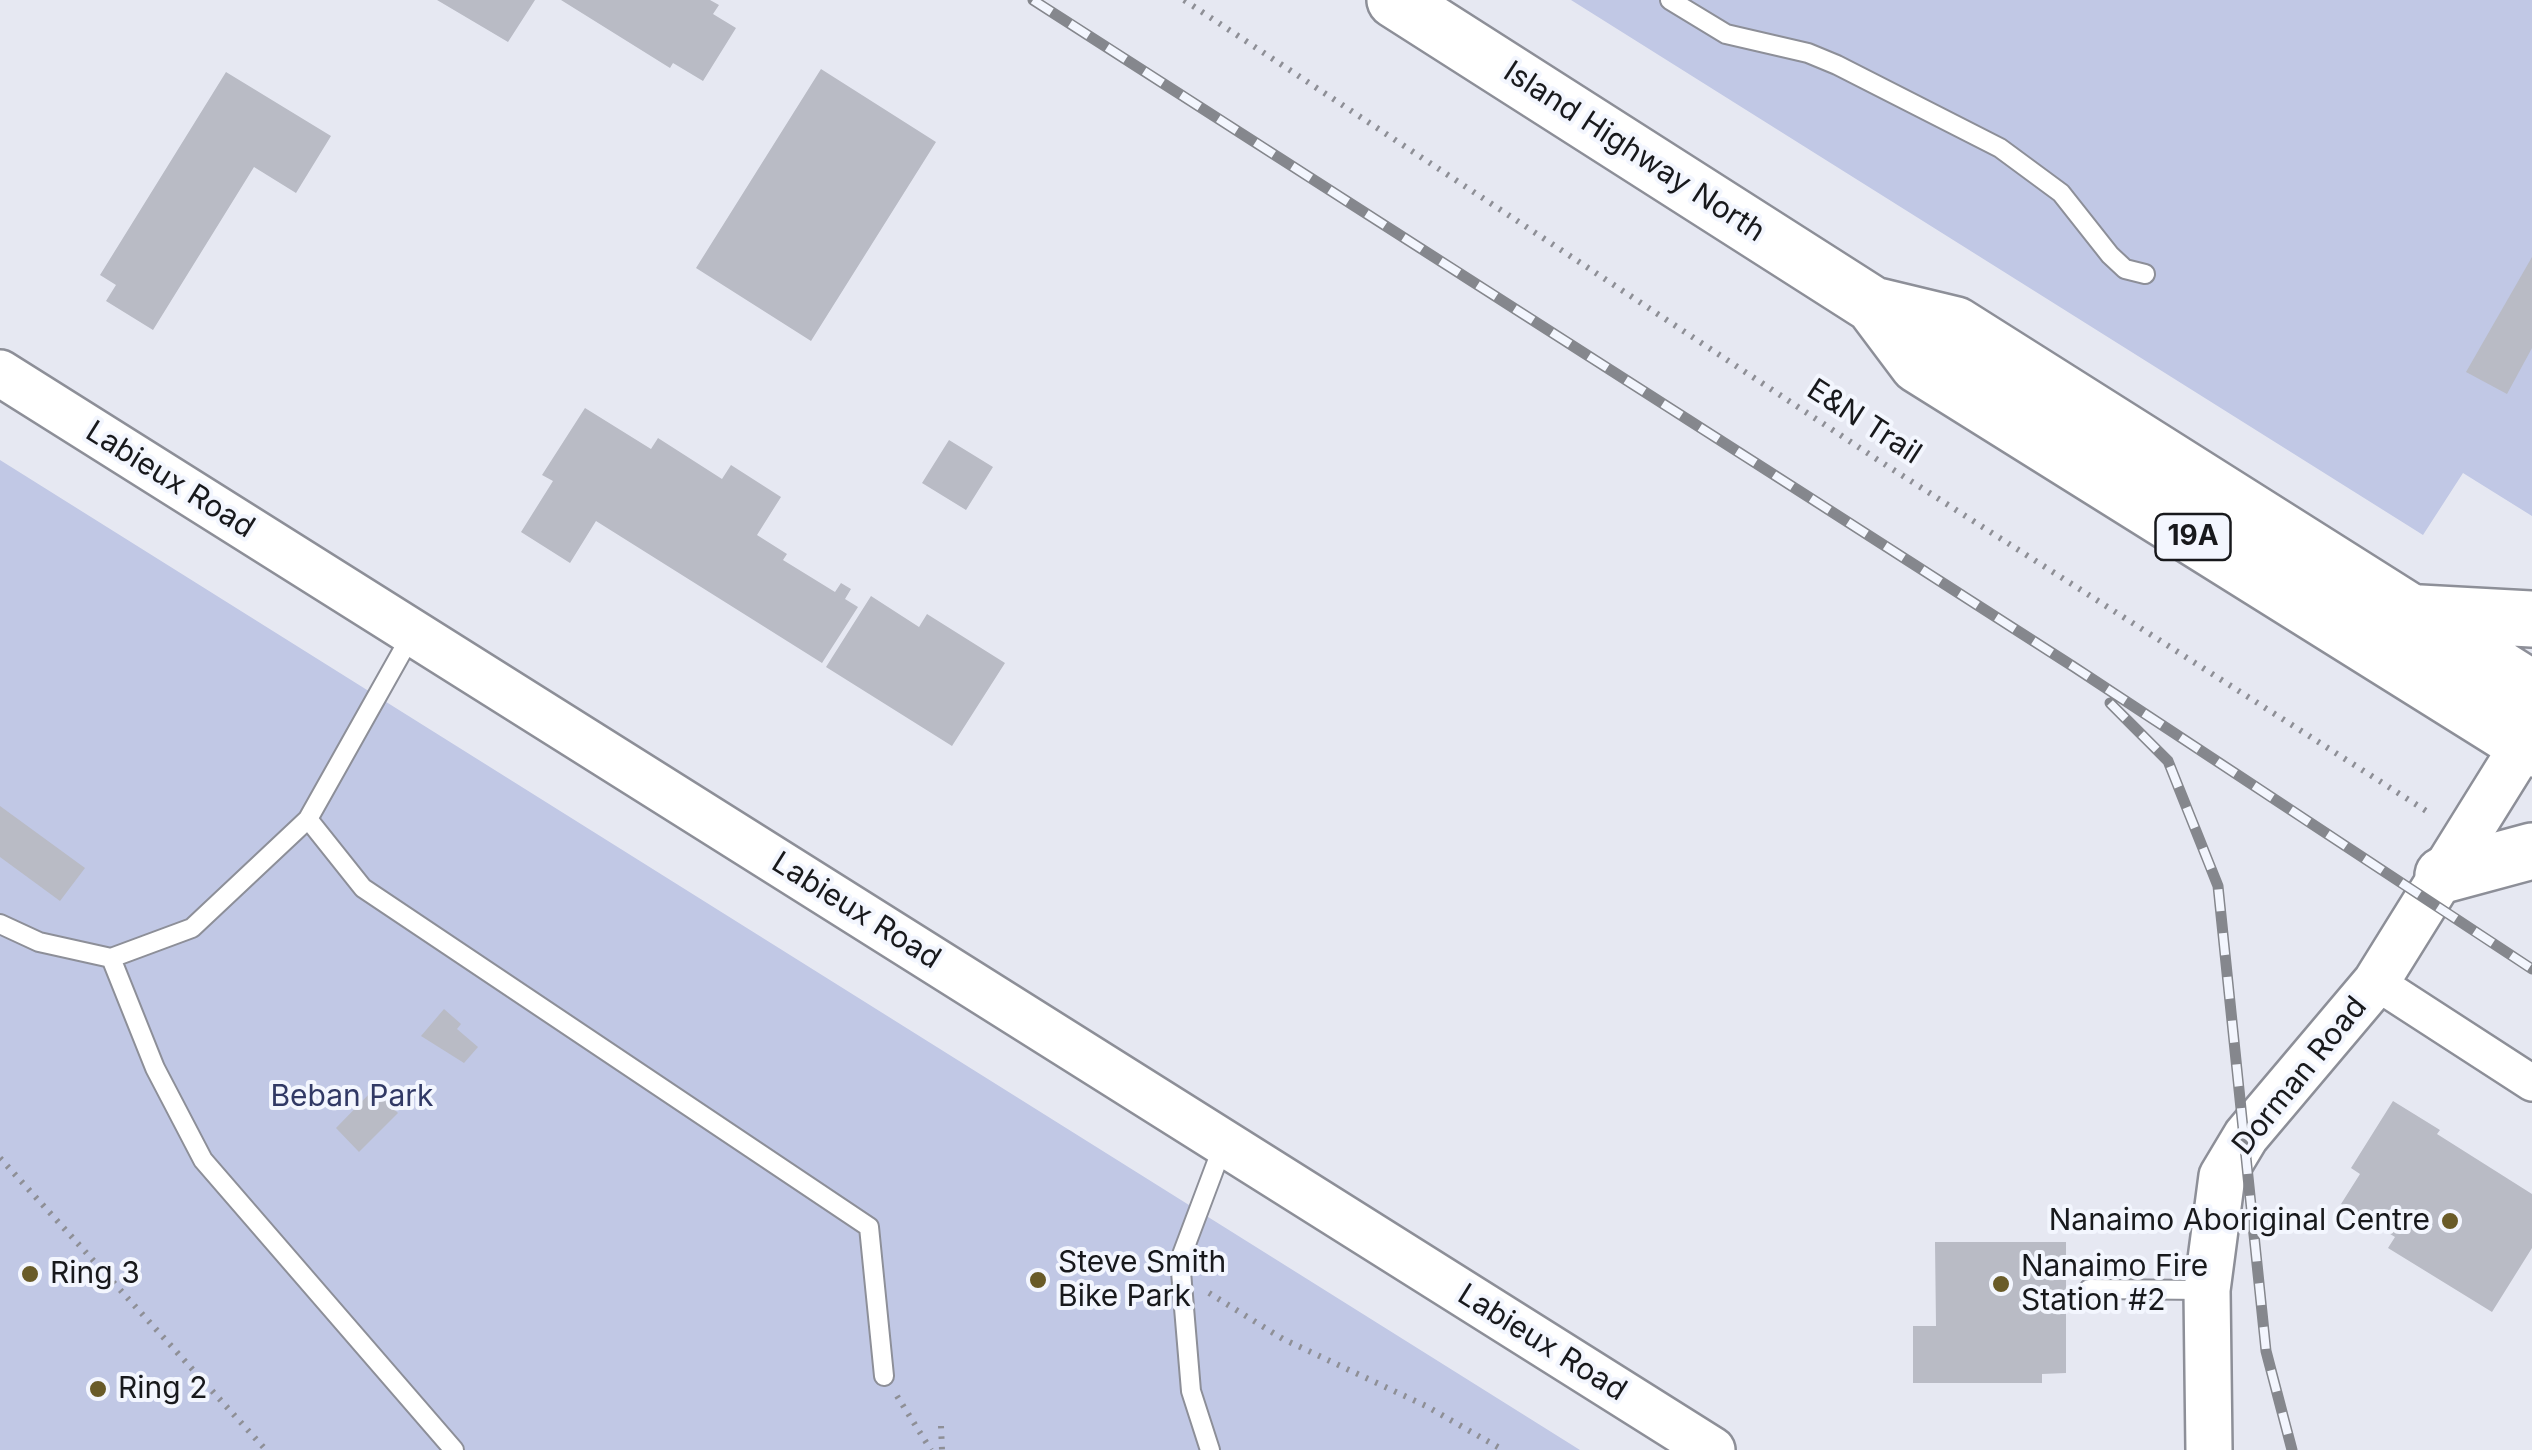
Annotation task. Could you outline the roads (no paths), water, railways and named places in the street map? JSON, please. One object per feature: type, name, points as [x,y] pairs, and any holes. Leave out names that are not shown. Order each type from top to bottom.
[{"type":"main road","name":"Island Highway North","points":[[1395,0],[1873,305],[1956,325],[2532,689]]},
{"type":"main road","name":"Island Highway North","points":[[1873,305],[1918,365],[2529,744]]},
{"type":"main road","points":[[2409,611],[2532,619]]},
{"type":"main road","points":[[2442,875],[2532,852]]},
{"type":"street","name":"Labieux Road","points":[[0,373],[1712,1450]]},
{"type":"street","name":"Dorman Road","points":[[2209,1450],[2207,1290],[2222,1176],[2246,1136],[2376,982],[2529,744]]},
{"type":"street","points":[[2376,982],[2532,1083]]},
{"type":"lane","points":[[1670,0],[1726,34],[1808,53],[1837,65],[2000,148],[2062,192],[2088,230],[2125,269],[2145,274]]},
{"type":"lane","points":[[0,924],[38,942],[111,958],[192,928],[308,819],[414,633]]},
{"type":"lane","points":[[308,819],[363,888],[869,1227],[884,1376]]},
{"type":"lane","points":[[111,958],[155,1068],[202,1160],[454,1450]]},
{"type":"lane","points":[[1210,1450],[1191,1391],[1180,1260],[1224,1142]]},
{"type":"lane","points":[[2090,1289],[2207,1290]]},
{"type":"railway","points":[[1033,0],[2074,667],[2532,969]]},
{"type":"railway","points":[[2110,703],[2168,761],[2218,886],[2266,1351],[2292,1450]]},
{"type":"place","name":"Nanaimo Aboriginal Centre","points":[[2450,1221]]},
{"type":"place","name":"Ring 3","points":[[30,1274]]},
{"type":"place","name":"Steve Smith Bike Park","points":[[1038,1280]]},
{"type":"place","name":"Nanaimo Fire Station #2","points":[[2001,1284]]},
{"type":"place","name":"Ring 2","points":[[98,1389]]},
{"type":"park label","name":"Beban Park","points":[[352,1097]]}]
